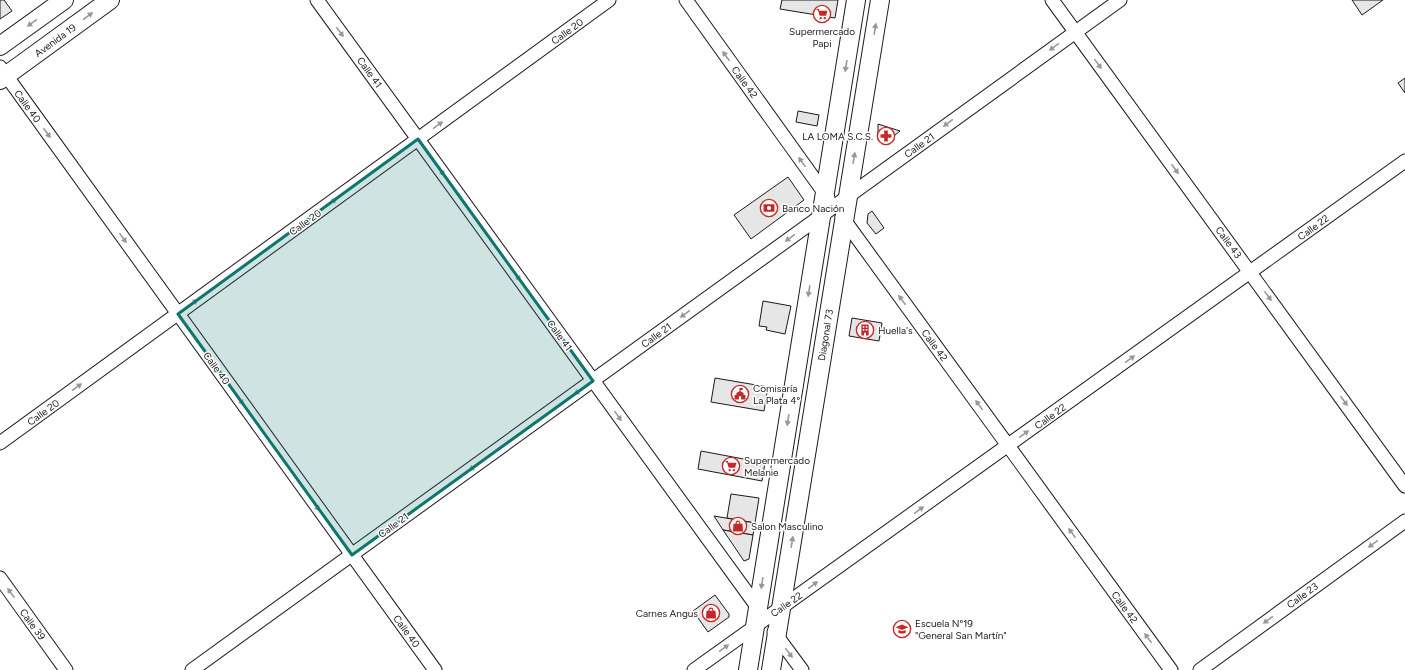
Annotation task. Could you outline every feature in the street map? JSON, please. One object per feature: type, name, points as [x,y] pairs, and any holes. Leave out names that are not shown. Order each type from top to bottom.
[{"type":"main road","points":[[0,46],[64,0]]},
{"type":"main road","name":"Avenida 19","points":[[2,74],[110,0]]},
{"type":"main road","name":"Diagonal 73","points":[[771,670],[781,608],[834,206],[856,0]]},
{"type":"main road","name":"Diagonal 73","points":[[748,670],[759,618],[834,206],[880,0]]},
{"type":"street","name":"Calle 41","points":[[317,0],[593,381],[759,618],[777,635],[802,670]]},
{"type":"street","name":"Calle 20","points":[[0,443],[609,0]]},
{"type":"street","name":"Calle 42","points":[[686,0],[1171,670]]},
{"type":"street","name":"Calle 43","points":[[1052,0],[1405,486]]},
{"type":"street","name":"Calle 21","points":[[192,670],[1120,0]]},
{"type":"street","name":"Calle 40","points":[[2,74],[178,314],[435,670]]},
{"type":"street","name":"Calle 22","points":[[694,670],[759,618],[781,608],[1405,161]]},
{"type":"street","name":"Calle 23","points":[[1200,670],[1405,521]]},
{"type":"street","name":"Calle 39","points":[[0,578],[66,670]]},
{"type":"highlighted area","points":[[418,139],[593,381],[352,555],[178,314]]},
{"type":"building","points":[[0,0],[4,0],[12,11],[0,19]]},
{"type":"building","name":"Supermercado Papi","points":[[782,0],[838,0],[835,18],[780,9]]},
{"type":"building","points":[[1352,0],[1383,0],[1362,15]]},
{"type":"building","points":[[1405,78],[1405,93],[1398,83]]},
{"type":"building","points":[[798,111],[819,115],[817,126],[796,122]]},
{"type":"building","name":"LA LOMA S.C.S.","points":[[878,124],[900,131],[884,144],[878,140]]},
{"type":"building","name":"Banco Nación","points":[[788,177],[804,200],[751,239],[734,215]]},
{"type":"building","points":[[872,211],[884,228],[876,234],[867,223],[868,214]]},
{"type":"building","points":[[763,301],[791,306],[785,334],[766,330],[767,327],[759,326]]},
{"type":"building","name":"Huella's","points":[[852,318],[882,323],[879,341],[849,336]]},
{"type":"building","name":"Comisaría La Plata 4°","points":[[715,378],[768,387],[764,411],[711,402]]},
{"type":"building","name":"Supermercado Melanie","points":[[701,451],[765,463],[762,481],[698,469]]},
{"type":"building","points":[[731,494],[759,498],[755,523],[727,518]]},
{"type":"building","name":"Salon Masculino","points":[[714,516],[755,523],[753,535],[723,530]]},
{"type":"building","points":[[723,530],[753,535],[749,559],[744,561]]},
{"type":"building","name":"Carnes Angus","points":[[715,595],[729,614],[729,617],[708,632],[693,611]]},
{"type":"place","name":"Supermercado Papi","points":[[822,14]]},
{"type":"place","name":"LA LOMA S.C.S.","points":[[886,136]]},
{"type":"place","name":"Banco Nación","points":[[769,208]]},
{"type":"place","name":"Huella's","points":[[865,330]]},
{"type":"place","name":"Comisaría La Plata 4°","points":[[740,394]]},
{"type":"place","name":"Supermercado Melanie","points":[[731,466]]},
{"type":"place","name":"Salon Masculino","points":[[738,526]]},
{"type":"place","name":"Carnes Angus","points":[[711,613]]},
{"type":"place","name":"Escuela N°19 \"General San Martín\"","points":[[902,629]]}]
